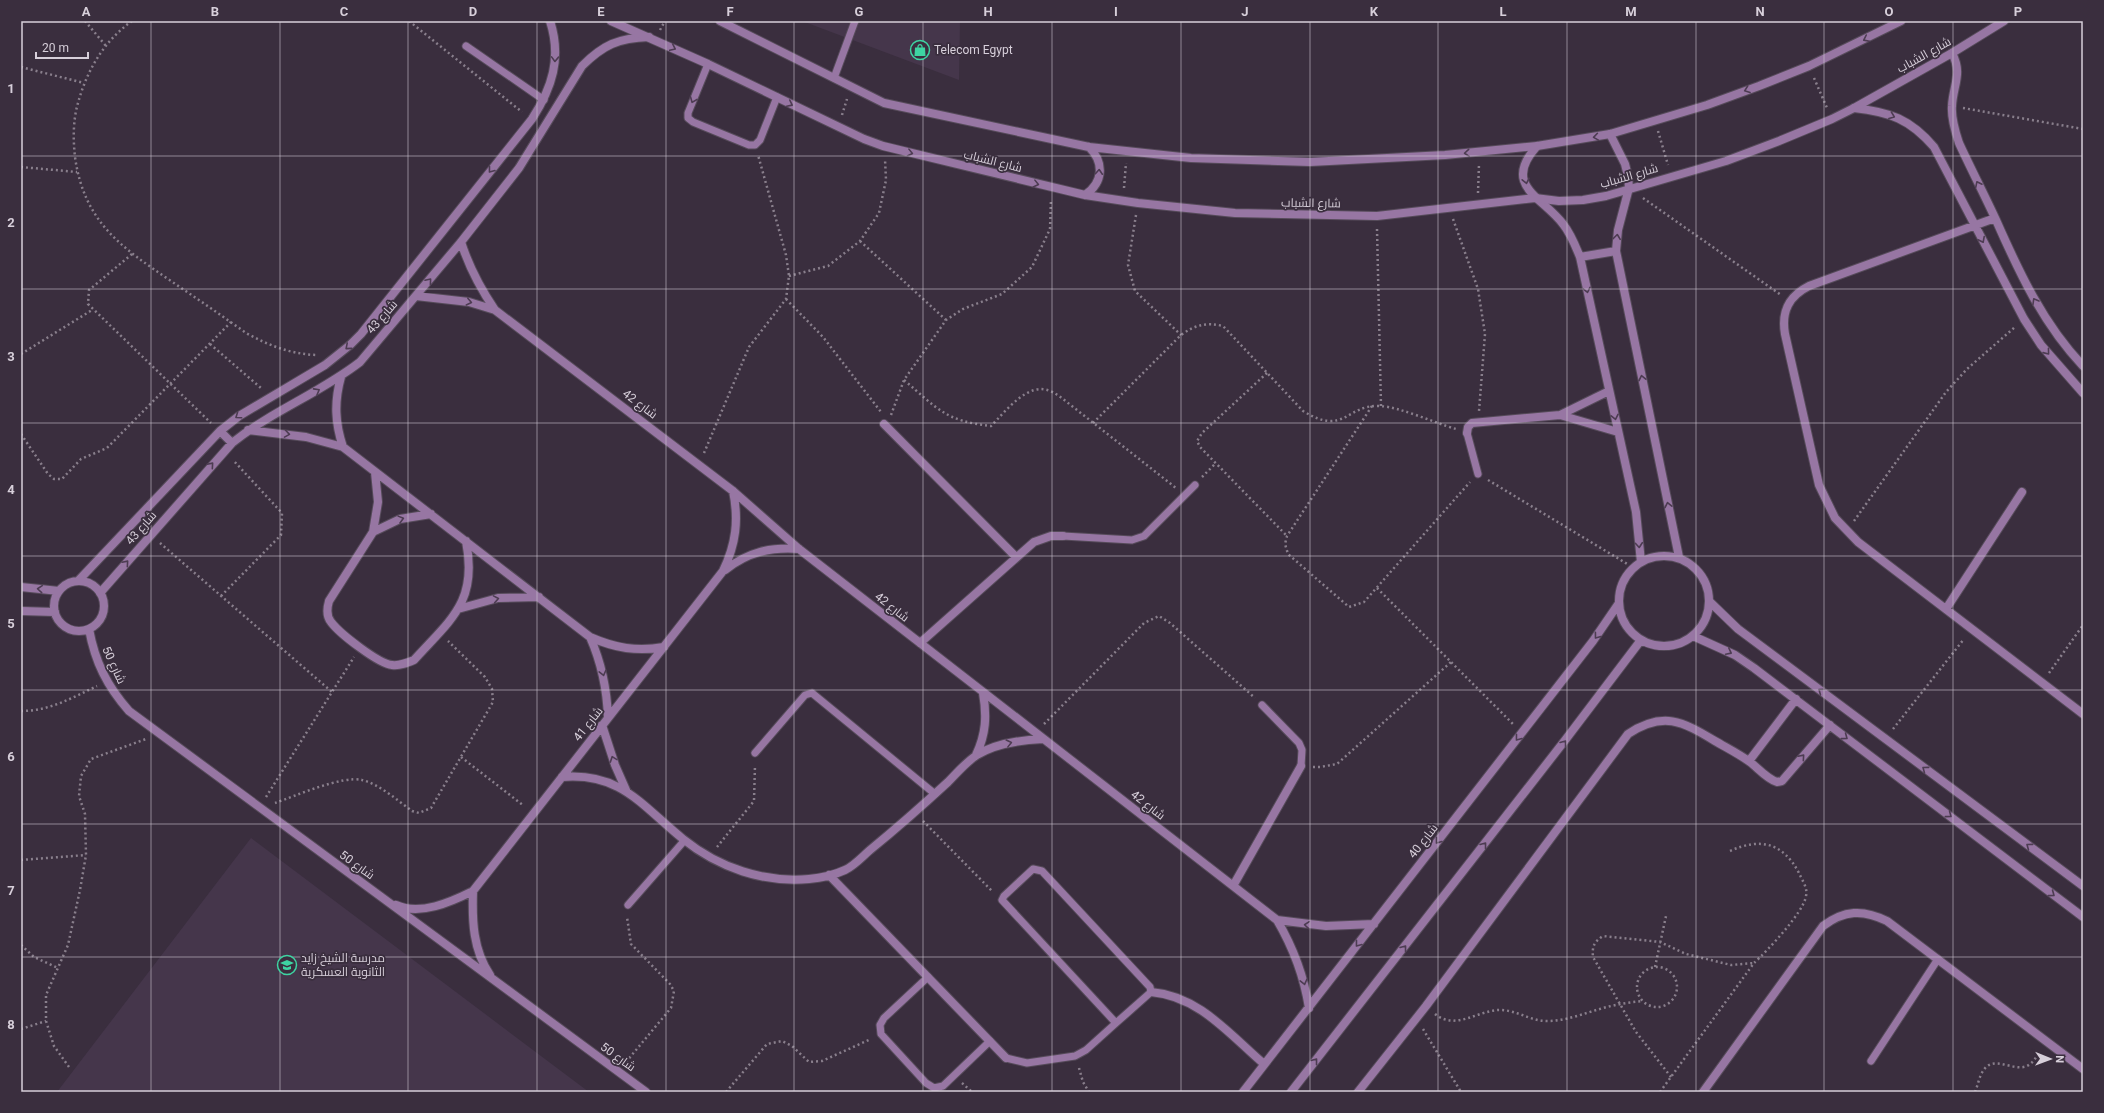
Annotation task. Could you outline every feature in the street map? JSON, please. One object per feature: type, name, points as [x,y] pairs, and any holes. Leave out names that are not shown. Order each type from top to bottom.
[{"type":"street","name":"شارع 43","points":[[78,581],[220,431],[238,416],[312,373],[338,355],[361,334],[532,119],[544,100],[550,87],[554,67],[555,47],[550,21]]},
{"type":"street","name":"شارع الشباب","points":[[611,21],[650,37],[838,127],[883,146],[1052,188],[1085,195],[1138,203],[1235,213],[1377,216],[1478,206],[1535,198],[1559,201],[1583,200],[1606,196],[1629,188],[1672,177],[1773,144],[1832,119],[1952,53],[2004,21]]},
{"type":"street","points":[[720,21],[884,103],[1089,147],[1191,158],[1310,162],[1478,152],[1537,146],[1610,134],[1656,121],[1759,86],[1809,66],[1901,21]]},
{"type":"street","name":"شارع 43","points":[[100,592],[224,450],[248,430],[341,377],[360,362],[461,242],[518,168],[582,66],[596,52],[613,42],[631,38],[650,37]]},
{"type":"street","points":[[1952,53],[1958,68],[1952,106],[1955,131],[1959,143],[2021,276],[2037,305],[2083,366]]},
{"type":"street","points":[[1854,108],[1891,114],[1907,122],[1922,133],[1934,147],[2024,319],[2041,345],[2083,393]]},
{"type":"street","points":[[1610,134],[1625,164],[1629,188],[1620,223],[1616,251],[1679,557]]},
{"type":"street","points":[[1537,146],[1529,155],[1524,166],[1524,178],[1528,189],[1535,198],[1550,210],[1563,224],[1573,240],[1580,257],[1636,512],[1641,562]]},
{"type":"street","points":[[1085,195],[1093,190],[1101,172],[1100,162],[1096,154],[1089,147]]},
{"type":"street","points":[[1995,218],[1809,286],[1798,292],[1789,301],[1784,311],[1783,323],[1819,485],[1835,518],[1847,532],[2083,714]]},
{"type":"street","name":"شارع 42","points":[[461,242],[472,272],[495,310]]},
{"type":"street","points":[[1580,257],[1616,251]]},
{"type":"street","name":"شارع 42","points":[[416,296],[469,302],[495,310],[699,464],[733,491],[799,549],[1278,920],[1298,962],[1305,985],[1309,1008]]},
{"type":"street","points":[[341,377],[335,405],[339,434],[343,447]]},
{"type":"street","points":[[1560,415],[1609,391]]},
{"type":"street","points":[[1467,433],[1468,427],[1472,423],[1560,415],[1618,432]]},
{"type":"street","points":[[885,425],[1016,558]]},
{"type":"street","points":[[248,430],[306,437],[343,447],[590,637],[619,648],[635,650],[664,647]]},
{"type":"street","points":[[220,431],[232,443]]},
{"type":"street","points":[[375,472],[378,502],[373,532],[329,601],[327,608],[330,622],[360,647],[382,662],[392,665],[404,664],[414,660],[458,609],[466,594],[470,577],[466,541]]},
{"type":"street","name":"شارع 41","points":[[385,900],[404,909],[428,908],[451,901],[473,891],[723,571],[730,556],[736,529],[737,507],[733,491]]},
{"type":"street","points":[[1946,609],[2022,492]]},
{"type":"street","points":[[373,532],[400,519],[430,514]]},
{"type":"street","points":[[920,643],[1034,542],[1051,536],[1063,536]]},
{"type":"street","name":"شارع 41","points":[[723,571],[739,559],[758,551],[778,548],[799,549]]},
{"type":"street","points":[[1659,555],[1679,557],[1691,564],[1702,574],[1708,588],[1710,602],[1708,615],[1702,627],[1693,636],[1676,645],[1658,646],[1641,640],[1626,624],[1619,603],[1622,584],[1633,568],[1641,562],[1659,555]]},
{"type":"street","points":[[78,581],[91,584],[100,592],[104,606],[103,614],[95,626],[89,630],[75,631],[68,629],[62,625],[55,612],[55,598],[59,591],[64,586],[78,581]]},
{"type":"street","points":[[21,587],[59,591]]},
{"type":"street","points":[[458,609],[498,598],[539,597]]},
{"type":"street","points":[[1710,602],[1738,629],[2083,886]]},
{"type":"street","name":"شارع 40","points":[[1243,1092],[1593,641],[1619,603]]},
{"type":"street","points":[[21,611],[55,612]]},
{"type":"street","name":"شارع 50","points":[[89,630],[98,665],[106,682],[129,711],[646,1092]]},
{"type":"street","points":[[1693,636],[1735,655],[1796,699],[2083,917]]},
{"type":"street","points":[[590,637],[605,680],[608,718]]},
{"type":"street","points":[[1291,1092],[1566,739],[1641,640]]},
{"type":"street","points":[[562,777],[579,775],[595,777],[611,782],[626,790],[684,840],[710,857],[733,869],[759,877],[785,880],[811,879],[846,870],[915,813],[976,755],[983,741],[986,725],[983,693]]},
{"type":"street","points":[[1749,761],[1796,699]]},
{"type":"street","points":[[1358,1092],[1417,1018],[1628,734],[1641,725],[1657,720],[1673,720],[1689,725],[1749,761],[1775,782],[1782,781],[1830,725]]},
{"type":"street","points":[[602,725],[615,765],[626,790]]},
{"type":"street","points":[[976,755],[1010,742],[1043,739]]},
{"type":"street","points":[[1233,886],[1300,766]]},
{"type":"street","points":[[830,875],[1006,1058]]},
{"type":"street","points":[[473,891],[472,915],[475,939],[481,962],[494,980]]},
{"type":"street","points":[[1703,1092],[1823,926],[1834,918],[1854,912],[1874,914],[1887,921],[2083,1069]]},
{"type":"street","name":"شارع 42","points":[[1278,920],[1326,926],[1374,924]]},
{"type":"street","points":[[1151,992],[1172,995],[1201,1008],[1264,1064]]},
{"type":"lane","points":[[834,78],[855,21]]},
{"type":"lane","points":[[466,46],[544,100]]},
{"type":"lane","points":[[708,64],[688,113],[688,118],[749,145],[755,145],[760,140],[777,98]]},
{"type":"lane","points":[[1467,433],[1478,474]]},
{"type":"lane","points":[[1063,536],[1132,540],[1144,536],[1195,485]]},
{"type":"lane","points":[[755,753],[805,695],[812,693],[935,794]]},
{"type":"lane","points":[[1262,705],[1299,743],[1302,750],[1300,766]]},
{"type":"lane","points":[[628,905],[684,840]]},
{"type":"lane","points":[[1006,1058],[1027,1063],[1075,1056],[1086,1050],[1151,992],[1148,983],[1042,870],[1034,869],[1004,896],[1002,900],[1116,1023]]},
{"type":"lane","points":[[1871,1061],[1938,960]]},
{"type":"lane","points":[[928,977],[884,1018],[880,1025],[881,1034],[926,1082],[934,1088],[943,1086],[990,1041]]},
{"type":"path","points":[[85,21],[106,46]]},
{"type":"path","points":[[132,21],[106,46],[93,64],[84,83],[75,112],[73,142],[77,172],[88,201],[104,227],[132,254],[231,322],[267,344],[290,352],[314,356],[338,355]]},
{"type":"path","points":[[409,21],[532,119]]},
{"type":"path","points":[[1809,66],[1832,119]]},
{"type":"path","points":[[21,67],[84,83]]},
{"type":"path","points":[[838,127],[851,87]]},
{"type":"path","points":[[1952,106],[2083,129]]},
{"type":"path","points":[[1656,121],[1672,177]]},
{"type":"path","points":[[699,464],[749,347],[786,298],[789,276],[786,255],[755,145]]},
{"type":"path","points":[[789,276],[828,266],[860,241],[878,213],[880,206],[886,180],[883,146]]},
{"type":"path","points":[[1123,200],[1126,151]]},
{"type":"path","points":[[1478,152],[1478,206]]},
{"type":"path","points":[[21,167],[77,172]]},
{"type":"path","points":[[885,425],[904,380],[946,320],[963,309],[1002,294],[1032,267],[1050,229],[1052,188]]},
{"type":"path","points":[[1629,188],[1789,301]]},
{"type":"path","points":[[1138,203],[1128,265],[1135,291],[1180,335]]},
{"type":"path","points":[[1449,209],[1478,289],[1484,327],[1478,422]]},
{"type":"path","points":[[1377,216],[1381,406]]},
{"type":"path","points":[[860,241],[946,320]]},
{"type":"path","points":[[132,254],[89,290],[87,297],[88,304],[92,310],[220,431]]},
{"type":"path","points":[[786,298],[823,337],[856,378],[883,415],[885,425]]},
{"type":"path","points":[[21,354],[92,310]]},
{"type":"path","points":[[1847,532],[1946,392],[1967,369],[2024,319]]},
{"type":"path","points":[[21,434],[48,474],[54,478],[62,479],[81,459],[107,448],[231,322]]},
{"type":"path","points":[[1093,423],[1180,335],[1193,326],[1208,323],[1223,326],[1303,411],[1314,418],[1332,423],[1372,406],[1381,406],[1390,407],[1467,433]]},
{"type":"path","points":[[210,344],[271,396]]},
{"type":"path","points":[[1267,373],[1202,433],[1197,441],[1286,536]]},
{"type":"path","points":[[904,380],[940,411],[952,418],[968,423],[991,426],[1021,396],[1036,389],[1049,390],[1093,423],[1184,496]]},
{"type":"path","points":[[1372,406],[1286,536],[1285,544],[1288,554],[1350,607],[1364,602],[1478,474],[1633,568]]},
{"type":"path","points":[[221,596],[281,535],[282,524],[282,513],[224,450]]},
{"type":"path","points":[[1195,485],[1216,463]]},
{"type":"path","points":[[150,535],[332,692]]},
{"type":"path","points":[[1376,588],[1522,733]]},
{"type":"path","points":[[1035,733],[1144,623],[1159,616],[1170,623],[1262,705]]},
{"type":"path","points":[[2042,683],[2083,625]]},
{"type":"path","points":[[1886,739],[1972,629]]},
{"type":"path","points":[[260,808],[347,779],[361,779],[370,783],[419,813],[431,808],[493,702],[492,689],[485,677],[439,632]]},
{"type":"path","points":[[260,808],[360,647]]},
{"type":"path","points":[[1300,766],[1320,768],[1337,764],[1451,662]]},
{"type":"path","points":[[21,711],[37,711],[52,707],[106,682]]},
{"type":"path","points":[[69,1067],[54,1046],[46,1021],[46,995],[68,944],[76,918],[86,855],[85,814],[79,796],[81,776],[91,759],[160,734]]},
{"type":"path","points":[[710,857],[754,801],[755,753]]},
{"type":"path","points":[[462,757],[534,813]]},
{"type":"path","points":[[915,813],[1002,900]]},
{"type":"path","points":[[1660,1092],[1754,963],[1765,953],[1802,908],[1807,896],[1805,884],[1791,859],[1781,850],[1768,845],[1756,844],[1742,846],[1730,851]]},
{"type":"path","points":[[21,860],[86,855]]},
{"type":"path","points":[[618,1072],[672,1008],[674,992],[670,984],[631,944],[628,905]]},
{"type":"path","points":[[1655,967],[1666,916]]},
{"type":"path","points":[[1671,1077],[1636,1032],[1593,957],[1592,949],[1596,941],[1603,936],[1660,942],[1686,954],[1708,961],[1731,965],[1754,963]]},
{"type":"path","points":[[21,945],[34,957],[58,968]]},
{"type":"path","points":[[1655,967],[1665,968],[1671,972],[1677,984],[1674,998],[1663,1006],[1649,1005],[1643,1001],[1637,989],[1638,982],[1646,970],[1655,967]]},
{"type":"path","points":[[1426,1006],[1438,1016],[1454,1021],[1470,1019],[1484,1012],[1500,1010],[1546,1021],[1562,1020],[1620,1004],[1643,1001]]},
{"type":"path","points":[[1417,1018],[1461,1092]]},
{"type":"path","points":[[21,1029],[46,1021]]},
{"type":"path","points":[[726,1092],[767,1044],[782,1041],[792,1046],[809,1062],[822,1061],[881,1034]]},
{"type":"path","points":[[1975,1092],[1982,1071],[1986,1067],[1998,1063],[2026,1067],[2032,1063],[2048,1042]]},
{"type":"path","points":[[1075,1056],[1083,1082],[1089,1092]]},
{"type":"shaded area","name":"Telecom Egypt","points":[[802,21],[960,21],[959,80]]},
{"type":"shaded area","name":"مدرسة الشيخ زايد الثانوية العسكرية","points":[[251,838],[589,1092],[57,1092]]},
{"type":"place","name":"Telecom Egypt","points":[[920,50]]},
{"type":"place","name":"مدرسة الشيخ زايد الثانوية العسكرية","points":[[287,965]]}]
